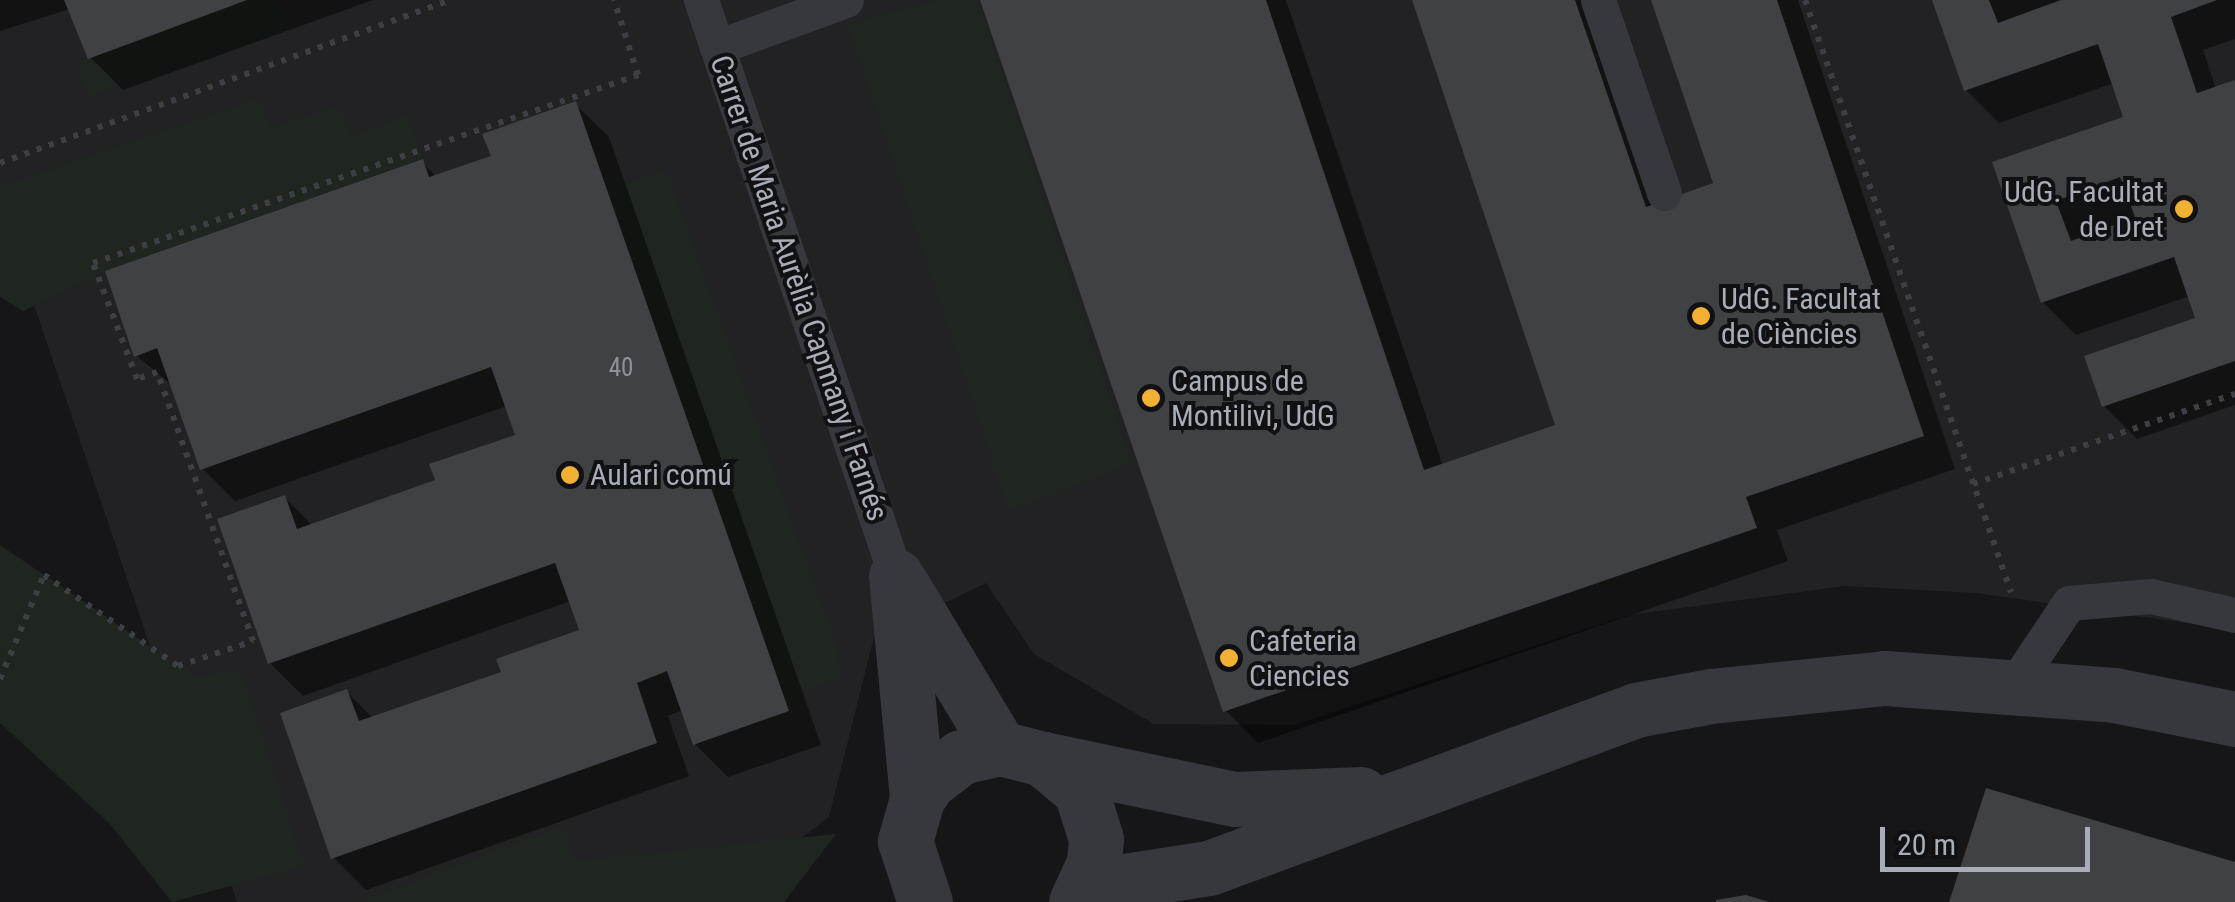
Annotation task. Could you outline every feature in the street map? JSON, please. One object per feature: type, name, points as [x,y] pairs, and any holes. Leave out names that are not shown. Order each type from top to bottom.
[{"type":"street","name":"Carrer de Maria Aurèlia Capmany i Farnés","points":[[896,576],[1022,753],[1081,792],[1092,814],[1094,863],[1081,894]]},
{"type":"street","name":"Carrer de Maria Aurèlia Capmany i Farnés","points":[[896,576],[917,799]]},
{"type":"street","points":[[1081,894],[1209,868],[1404,792],[1635,710],[1711,696],[1885,678],[2114,695],[2235,719]]},
{"type":"street","points":[[913,896],[904,841],[917,799],[961,757],[1022,753],[1235,799],[1404,792]]},
{"type":"lane","name":"Carrer de Maria Aurèlia Capmany i Farnés","points":[[702,0],[896,576]]},
{"type":"lane","points":[[717,47],[846,0]]},
{"type":"lane","points":[[1598,0],[1664,193]]},
{"type":"lane","points":[[2012,688],[2069,604],[2151,596],[2235,615]]},
{"type":"path","points":[[0,164],[451,0]]},
{"type":"path","points":[[0,679],[44,575],[178,666],[253,641],[156,372],[136,378],[93,263],[638,75],[614,0]]},
{"type":"path","points":[[1805,0],[2013,598],[2012,688]]},
{"type":"path","points":[[1973,484],[2235,394]]},
{"type":"shaded area","name":"Campus de Montilivi, UdG","points":[[0,0],[2235,0],[2235,630],[1976,593],[1845,586],[1629,615],[1294,725],[1154,724],[1034,654],[986,583],[874,637],[829,817],[719,902],[237,902],[0,205]]},
{"type":"shaded area","points":[[248,0],[277,0],[285,29],[88,97],[76,62]]},
{"type":"shaded area","points":[[939,0],[978,0],[1131,464],[1008,511],[848,24]]},
{"type":"shaded area","points":[[260,98],[272,128],[338,106],[351,137],[408,115],[423,159],[105,271],[23,311],[0,297],[0,187]]},
{"type":"shaded area","points":[[666,169],[836,644],[841,678],[785,698],[607,190]]},
{"type":"shaded area","points":[[0,545],[197,678],[240,669],[304,866],[172,902],[110,824],[0,723]]},
{"type":"shaded area","points":[[564,826],[574,861],[836,834],[784,902],[359,902]]},
{"type":"building","points":[[64,0],[247,0],[88,59]]},
{"type":"building","name":"UdG. Facultat de Ciències","points":[[980,0],[1266,0],[1424,470],[1555,425],[1412,0],[1575,0],[1646,207],[1713,183],[1651,0],[1777,0],[1924,436],[1746,497],[1757,528],[1223,712]]},
{"type":"building","name":"UdG. Facultat de Dret","points":[[1932,0],[1989,0],[1998,23],[2061,0],[2217,0],[2171,17],[2197,93],[2235,80],[2235,361],[2102,407],[2084,356],[2195,318],[2174,257],[2041,303],[1992,162],[2123,117],[2098,44],[1964,91]],"holes":[[[2120,177],[2135,217],[2071,241],[2056,201]]]},
{"type":"building","name":"Aulari comú","points":[[576,101],[789,711],[693,745],[667,671],[637,683],[657,743],[331,859],[280,713],[347,689],[359,721],[501,672],[496,659],[579,630],[555,563],[268,664],[217,519],[285,495],[297,529],[435,480],[429,464],[515,435],[491,367],[200,470],[157,348],[134,357],[105,271],[423,159],[429,177],[491,156],[482,134]]},
{"type":"building","points":[[1986,788],[2235,862],[2235,902],[1949,902]]},
{"type":"building","points":[[1746,895],[1769,902],[1716,902],[1716,900]]},
{"type":"place","name":"UdG. Facultat de Dret","points":[[2184,209]]},
{"type":"place","name":"UdG. Facultat de Ciències","points":[[1701,316]]},
{"type":"place","name":"Campus de Montilivi, UdG","points":[[1151,398]]},
{"type":"place","name":"Aulari comú","points":[[570,475]]},
{"type":"place","name":"Cafeteria Ciencies","points":[[1229,658]]}]
